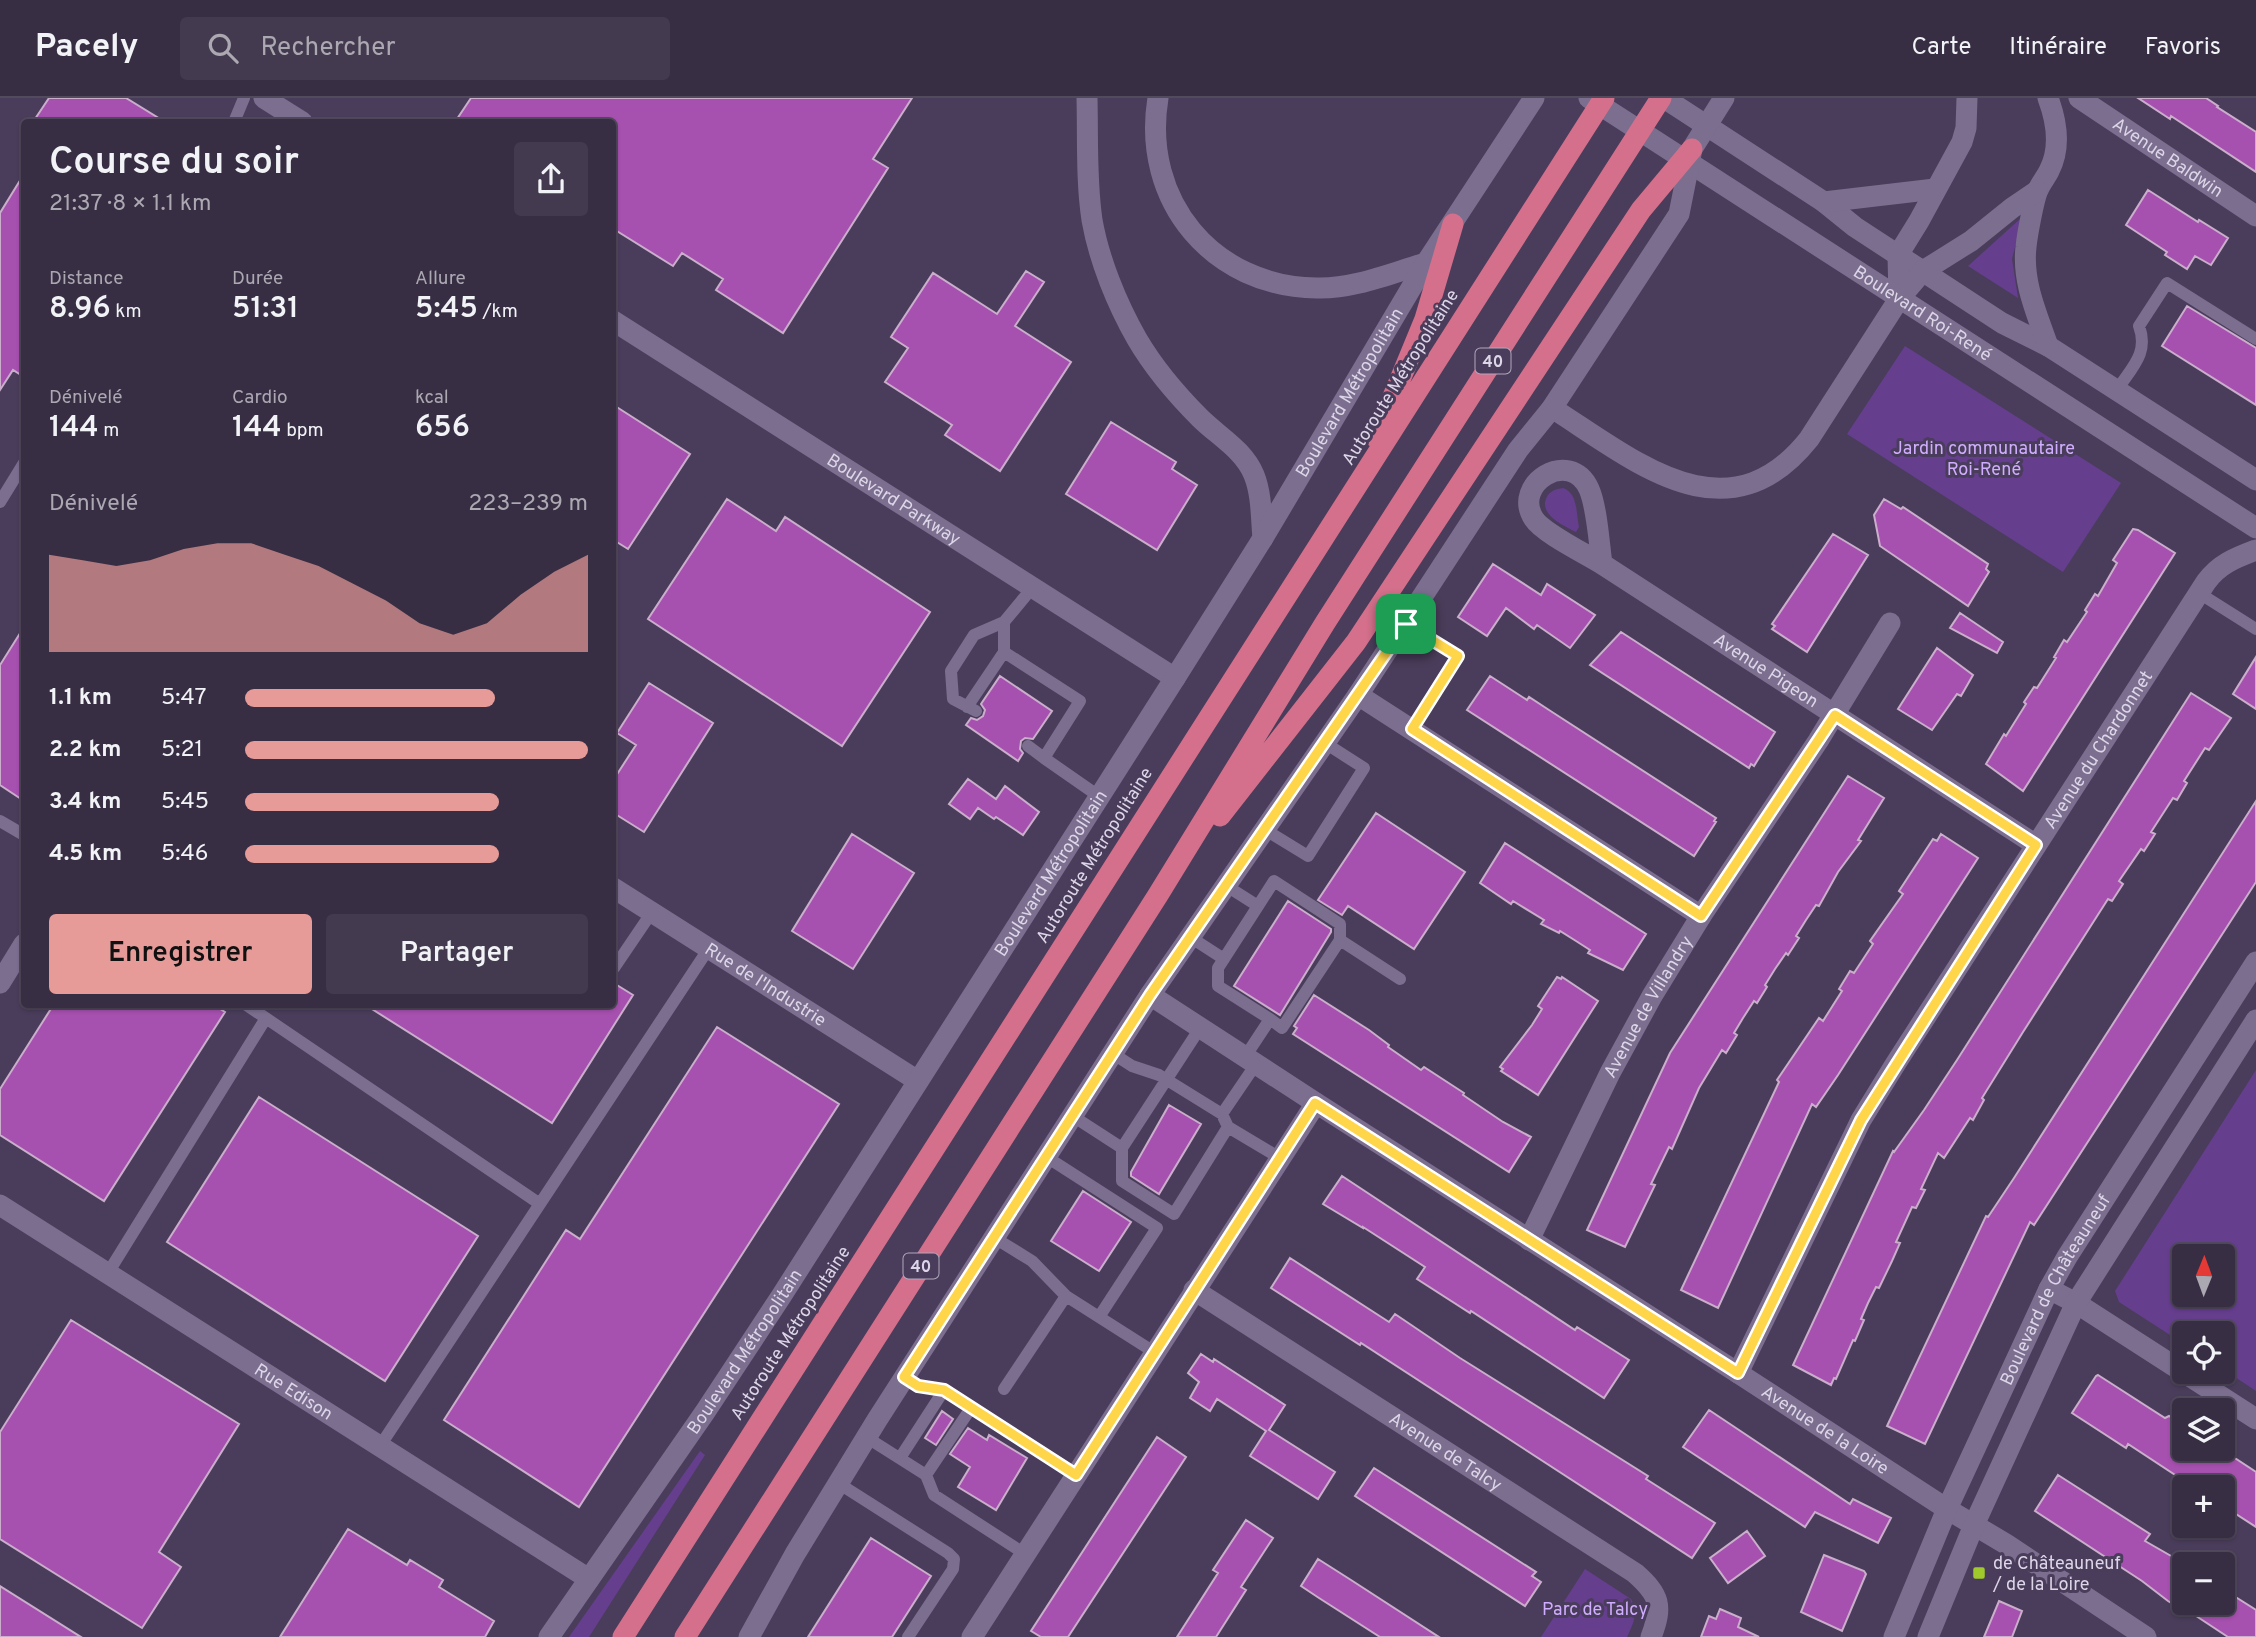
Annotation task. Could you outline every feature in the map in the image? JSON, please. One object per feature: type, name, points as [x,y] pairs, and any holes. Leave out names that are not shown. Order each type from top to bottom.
[{"type":"highway","name":"Autoroute Métropolitaine","points":[[623,1637],[1604,98]]},
{"type":"highway","name":"40","points":[[685,1637],[1158,895],[1325,623],[1662,98]]},
{"type":"highway","points":[[1158,895],[1356,642],[1641,210],[1692,149]]},
{"type":"highway","points":[[1354,492],[1425,319],[1453,224]]},
{"type":"street","points":[[264,98],[292,119]]},
{"type":"street","points":[[1087,98],[1092,220],[1115,291],[1137,339],[1167,383],[1202,420],[1231,445],[1254,475],[1260,503],[1262,538]]},
{"type":"street","points":[[1158,98],[1156,141],[1168,192],[1180,216],[1195,236],[1237,269],[1280,284],[1317,288],[1354,284],[1426,263]]},
{"type":"street","name":"Boulevard Métropolitain","points":[[549,1637],[735,1368],[1175,678],[1426,263],[1534,98]]},
{"type":"street","name":"Boulevard Roi-René","points":[[1589,98],[2256,528]]},
{"type":"street","name":"Boulevard Roi-René","points":[[1662,98],[1824,202],[1855,227],[2002,323],[2048,346],[2256,480]]},
{"type":"street","points":[[749,1637],[866,1437],[1071,1115],[1225,885],[1406,624],[1518,450],[1552,408],[1679,214],[1692,149],[1724,98]]},
{"type":"street","points":[[1899,299],[1898,255],[1962,142],[1966,128],[1967,98]]},
{"type":"street","points":[[2048,98],[2056,131],[2056,155],[2037,191],[2026,249],[2026,275],[2031,298],[2048,346]]},
{"type":"street","name":"Avenue Baldwin","points":[[2079,98],[2256,216]]},
{"type":"street","points":[[1824,202],[1935,189]]},
{"type":"street","points":[[1552,408],[1644,466],[1678,482],[1709,489],[1728,488],[1764,477],[1796,456],[1899,299],[1923,271],[1971,241],[2037,191]]},
{"type":"street","name":"Boulevard Parkway","points":[[616,323],[1175,678]]},
{"type":"street","name":"Avenue du Chardonnet","points":[[1738,1373],[1861,1120],[2199,593],[2213,573],[2235,557],[2256,550]]},
{"type":"street","name":"Avenue Pigeon","points":[[1602,564],[2036,845]]},
{"type":"street","name":"Avenue de Villandry","points":[[1529,1240],[1610,1073],[1652,996],[1701,916],[1835,715],[1890,623]]},
{"type":"street","points":[[1358,695],[1701,916]]},
{"type":"street","name":"Rue de l'Industrie","points":[[616,890],[918,1081]]},
{"type":"street","points":[[0,983],[21,949]]},
{"type":"street","name":"Boulevard de Châteauneuf","points":[[1894,1637],[1947,1509],[2049,1289],[2067,1256],[2256,962]]},
{"type":"street","name":"Avenue de la Loire","points":[[1150,995],[2146,1637]]},
{"type":"street","name":"Boulevard de Châteauneuf","points":[[1928,1637],[1974,1525],[2076,1303],[2256,1020]]},
{"type":"street","points":[[972,1637],[1315,1103]]},
{"type":"street","name":"Rue Edison","points":[[0,1205],[589,1579]]},
{"type":"street","points":[[2049,1289],[2076,1303],[2256,1419]]},
{"type":"street","name":"Avenue de Talcy","points":[[1194,1290],[1635,1573],[1650,1586],[1658,1601],[1658,1616],[1651,1637]]},
{"type":"lane","points":[[235,119],[244,98]]},
{"type":"lane","points":[[2117,390],[2144,345],[2139,326],[2167,283],[2256,339]]},
{"type":"lane","points":[[0,502],[21,468]]},
{"type":"lane","points":[[1004,622],[1004,652],[971,709],[953,699],[951,671],[974,635],[1004,622],[1033,587]]},
{"type":"lane","points":[[2199,593],[2256,629]]},
{"type":"lane","points":[[1406,624],[1458,656],[1412,729]]},
{"type":"lane","points":[[1004,652],[1080,701],[1044,758]]},
{"type":"lane","points":[[1264,829],[1308,856],[1364,768],[1325,743]]},
{"type":"lane","points":[[1028,746],[1100,797]]},
{"type":"lane","points":[[0,821],[21,833]]},
{"type":"lane","points":[[1274,881],[1340,924],[1340,940],[1282,1028],[1219,986],[1218,968],[1258,906],[1274,881]]},
{"type":"lane","points":[[1225,885],[1258,906]]},
{"type":"lane","points":[[616,965],[652,912]]},
{"type":"lane","points":[[1190,937],[1224,959]]},
{"type":"lane","points":[[1340,940],[1400,979]]},
{"type":"lane","points":[[380,1446],[709,948]]},
{"type":"lane","points":[[251,1008],[540,1204]]},
{"type":"lane","points":[[108,1273],[266,1018]]},
{"type":"lane","points":[[1222,1114],[1270,1019]]},
{"type":"lane","points":[[1200,1028],[1122,1148],[1122,1181],[1174,1213],[1228,1127]]},
{"type":"lane","points":[[1112,1053],[1132,1066],[1159,1074],[1222,1114],[1228,1127],[1280,1158]]},
{"type":"lane","points":[[1071,1115],[1122,1148]]},
{"type":"lane","points":[[1045,1156],[1157,1228],[1099,1317]]},
{"type":"lane","points":[[993,1237],[1032,1261],[1066,1296],[1154,1352]]},
{"type":"lane","points":[[1004,1389],[1066,1296]]},
{"type":"lane","points":[[904,1377],[918,1386],[944,1390],[1076,1475]]},
{"type":"lane","points":[[900,1458],[944,1390]]},
{"type":"lane","points":[[926,1475],[971,1408]]},
{"type":"lane","points":[[866,1437],[926,1475],[934,1496],[1025,1555]]},
{"type":"lane","points":[[838,1483],[954,1559],[953,1569],[908,1637]]},
{"type":"green space","points":[[2022,220],[2012,259],[2018,298],[1968,266]]},
{"type":"green space","name":"Jardin communautaire Roi-René","points":[[1905,346],[2121,483],[2063,572],[1847,434]]},
{"type":"green space","points":[[1563,488],[1571,494],[1576,504],[1579,527],[1576,532],[1552,518],[1545,507],[1548,495]]},
{"type":"green space","points":[[2256,1070],[2256,1391],[2235,1377],[2235,1321],[2172,1321],[2172,1336],[2119,1302],[2115,1291]]},
{"type":"green space","points":[[700,1451],[705,1455],[589,1637],[569,1637]]},
{"type":"green space","name":"Parc de Talcy","points":[[1585,1569],[1631,1599],[1635,1614],[1627,1637],[1541,1637]]},
{"type":"building","points":[[49,98],[126,98],[160,119],[35,119]]},
{"type":"building","points":[[471,98],[912,98],[873,159],[888,168],[783,333],[716,290],[723,279],[682,253],[673,266],[616,230],[616,119],[457,119]]},
{"type":"building","points":[[2138,98],[2206,98],[2256,132],[2256,172],[2171,116],[2170,119]]},
{"type":"building","points":[[21,179],[21,375],[13,370],[0,390],[0,213]]},
{"type":"building","points":[[2148,190],[2228,238],[2211,265],[2195,256],[2187,269],[2126,225]]},
{"type":"building","points":[[1026,271],[1044,282],[1015,326],[1071,362],[1000,471],[945,435],[952,425],[885,382],[908,348],[891,337],[933,273],[997,314]]},
{"type":"building","points":[[2187,306],[2256,348],[2256,405],[2162,346]]},
{"type":"building","points":[[616,407],[690,454],[628,549],[616,542]]},
{"type":"building","points":[[1111,422],[1176,462],[1172,469],[1197,485],[1157,550],[1066,494]]},
{"type":"building","points":[[727,499],[776,531],[785,517],[930,612],[842,746],[648,619]]},
{"type":"building","points":[[1884,499],[1901,509],[1903,507],[1988,564],[1986,569],[1989,572],[1968,606],[1880,546],[1874,515]]},
{"type":"building","points":[[2133,529],[2175,553],[2023,791],[1986,764],[2026,704],[2024,702],[2034,687],[2037,688],[2056,658],[2054,657],[2064,640],[2067,642],[2087,612],[2085,610],[2095,594],[2098,596],[2117,563],[2113,560]]},
{"type":"building","points":[[1833,534],[1868,555],[1807,652],[1772,629],[1775,626],[1772,624]]},
{"type":"building","points":[[1493,564],[1541,595],[1547,584],[1595,615],[1570,648],[1537,625],[1534,629],[1506,608],[1487,636],[1458,617]]},
{"type":"building","points":[[1960,613],[2003,642],[1997,653],[1950,628]]},
{"type":"building","points":[[21,632],[21,799],[0,785],[0,665]]},
{"type":"building","points":[[1621,632],[1775,732],[1754,766],[1751,764],[1749,768],[1590,665]]},
{"type":"building","points":[[1937,648],[1973,675],[1961,696],[1957,694],[1932,730],[1898,709]]},
{"type":"building","points":[[2256,657],[2256,709],[2233,694]]},
{"type":"building","points":[[1000,676],[1052,711],[1033,739],[1025,738],[1021,741],[1020,749],[1023,753],[1018,761],[966,725],[971,718],[977,720],[983,716],[985,710],[981,704]]},
{"type":"building","points":[[1490,676],[1527,700],[1529,697],[1716,818],[1694,856],[1467,710]]},
{"type":"building","points":[[649,683],[713,723],[644,832],[616,814],[616,776],[636,745],[617,733]]},
{"type":"building","points":[[2191,693],[2231,718],[2209,750],[2205,748],[2184,781],[2187,783],[2177,800],[2173,798],[2151,832],[2155,834],[2144,851],[2141,849],[2119,881],[2123,884],[2112,901],[2108,899],[2023,1032],[1982,1098],[1984,1100],[1973,1120],[1970,1118],[1944,1158],[1938,1153],[1921,1189],[1925,1190],[1916,1208],[1912,1207],[1896,1242],[1900,1243],[1879,1288],[1876,1287],[1868,1303],[1861,1319],[1864,1320],[1836,1379],[1834,1378],[1831,1385],[1793,1365],[1893,1151],[1957,1060]]},
{"type":"building","points":[[1848,776],[1884,798],[1858,840],[1861,841],[1838,872],[1819,906],[1816,905],[1806,920],[1796,936],[1799,938],[1775,969],[1757,1003],[1754,1001],[1743,1018],[1726,1053],[1722,1050],[1699,1088],[1672,1149],[1669,1147],[1651,1184],[1655,1185],[1625,1247],[1587,1230],[1670,1053]]},
{"type":"building","points":[[968,779],[996,799],[1005,786],[1039,812],[1023,835],[978,808],[970,819],[949,804]]},
{"type":"building","points":[[2256,801],[2256,882],[2034,1225],[2030,1222],[1925,1444],[1887,1426],[1986,1216],[1988,1217],[2014,1178]]},
{"type":"building","points":[[1376,813],[1465,872],[1414,949],[1348,906],[1342,915],[1318,900]]},
{"type":"building","points":[[852,834],[914,873],[853,969],[792,931]]},
{"type":"building","points":[[1941,834],[1978,858],[1838,1075],[1816,1107],[1812,1104],[1718,1308],[1681,1290],[1779,1082],[1777,1080],[1819,1018],[1823,1021],[1842,991],[1839,989],[1850,971],[1854,973],[1873,944],[1870,941],[1903,894],[1899,891],[1933,839],[1937,841]]},
{"type":"building","points":[[1505,843],[1646,934],[1623,970],[1588,953],[1590,950],[1560,931],[1559,933],[1541,924],[1544,920],[1513,901],[1511,904],[1480,883]]},
{"type":"building","points":[[1288,901],[1331,929],[1331,932],[1280,1015],[1234,986]]},
{"type":"building","points":[[1557,977],[1562,977],[1598,1001],[1538,1095],[1501,1071],[1503,1069],[1500,1067],[1532,1025],[1542,1009],[1538,1006]]},
{"type":"building","points":[[616,984],[633,995],[552,1123],[370,1008],[616,1008]]},
{"type":"building","points":[[1314,995],[1369,1030],[1421,1070],[1424,1067],[1503,1122],[1531,1137],[1509,1172],[1293,1034],[1297,1028],[1294,1026]]},
{"type":"building","points":[[51,1008],[218,1008],[225,1012],[104,1201],[0,1135],[0,1089]]},
{"type":"building","points":[[717,1027],[839,1104],[579,1507],[444,1420],[566,1230],[580,1239]]},
{"type":"building","points":[[259,1097],[478,1236],[385,1381],[167,1242]]},
{"type":"building","points":[[1169,1105],[1201,1124],[1159,1194],[1131,1176],[1131,1172]]},
{"type":"building","points":[[1342,1176],[1575,1330],[1577,1327],[1629,1360],[1604,1398],[1417,1279],[1425,1267],[1323,1204]]},
{"type":"building","points":[[1083,1191],[1131,1222],[1099,1271],[1051,1241]]},
{"type":"building","points":[[1290,1258],[1389,1322],[1395,1314],[1648,1476],[1646,1479],[1715,1523],[1692,1558],[1361,1343],[1360,1345],[1271,1288]]},
{"type":"building","points":[[71,1320],[239,1424],[159,1552],[181,1567],[142,1628],[0,1539],[0,1432]]},
{"type":"building","points":[[1201,1354],[1213,1362],[1214,1359],[1285,1405],[1269,1430],[1335,1472],[1318,1499],[1250,1456],[1266,1431],[1217,1399],[1210,1411],[1190,1398],[1199,1382],[1188,1373]]},
{"type":"building","points":[[2096,1376],[2165,1418],[2172,1418],[2172,1461],[2235,1461],[2235,1458],[2256,1472],[2256,1527],[2235,1513],[2235,1475],[2175,1475],[2128,1444],[2126,1448],[2072,1413]]},
{"type":"building","points":[[1709,1410],[1850,1504],[1853,1499],[1891,1518],[1878,1543],[1815,1512],[1805,1527],[1683,1447]]},
{"type":"building","points":[[942,1411],[953,1419],[936,1445],[925,1438]]},
{"type":"building","points":[[968,1428],[987,1440],[989,1435],[1027,1458],[996,1510],[958,1487],[970,1467],[950,1454]]},
{"type":"building","points":[[1157,1437],[1186,1457],[1068,1637],[1041,1637],[1031,1631]]},
{"type":"building","points":[[1374,1468],[1536,1572],[1532,1576],[1541,1582],[1525,1606],[1355,1496]]},
{"type":"building","points":[[2058,1475],[2150,1534],[2145,1541],[2172,1557],[2172,1604],[2142,1581],[2035,1511]]},
{"type":"building","points":[[1246,1520],[1273,1538],[1241,1587],[1246,1590],[1216,1637],[1177,1637],[1218,1573],[1213,1570]]},
{"type":"building","points":[[348,1529],[407,1565],[410,1560],[443,1580],[439,1587],[494,1621],[485,1637],[280,1637]]},
{"type":"building","points":[[1747,1531],[1765,1556],[1728,1583],[1710,1558]]},
{"type":"building","points":[[871,1538],[931,1576],[892,1637],[808,1637]]},
{"type":"building","points":[[1824,1555],[1866,1574],[1842,1631],[1801,1612]]},
{"type":"building","points":[[1318,1559],[1439,1637],[1380,1637],[1319,1598],[1301,1586]]},
{"type":"building","points":[[0,1586],[81,1637],[0,1637]]},
{"type":"building","points":[[2235,1597],[2256,1610],[2256,1637],[2228,1637],[2195,1615],[2235,1615]]},
{"type":"building","points":[[1999,1601],[2022,1611],[2012,1637],[1984,1637]]},
{"type":"building","points":[[1720,1609],[1741,1618],[1738,1627],[1759,1637],[1701,1637],[1709,1616],[1716,1619]]},
{"type":"place","name":"de Châteauneuf / de la Loire","points":[[1979,1573]]},
{"type":"route","points":[[1406,624],[1458,656],[1412,729],[1701,916],[1835,715],[2036,845],[1861,1120],[1738,1373],[1315,1103],[1076,1475],[944,1390],[918,1386],[904,1377],[1150,995],[1406,624]]}]
